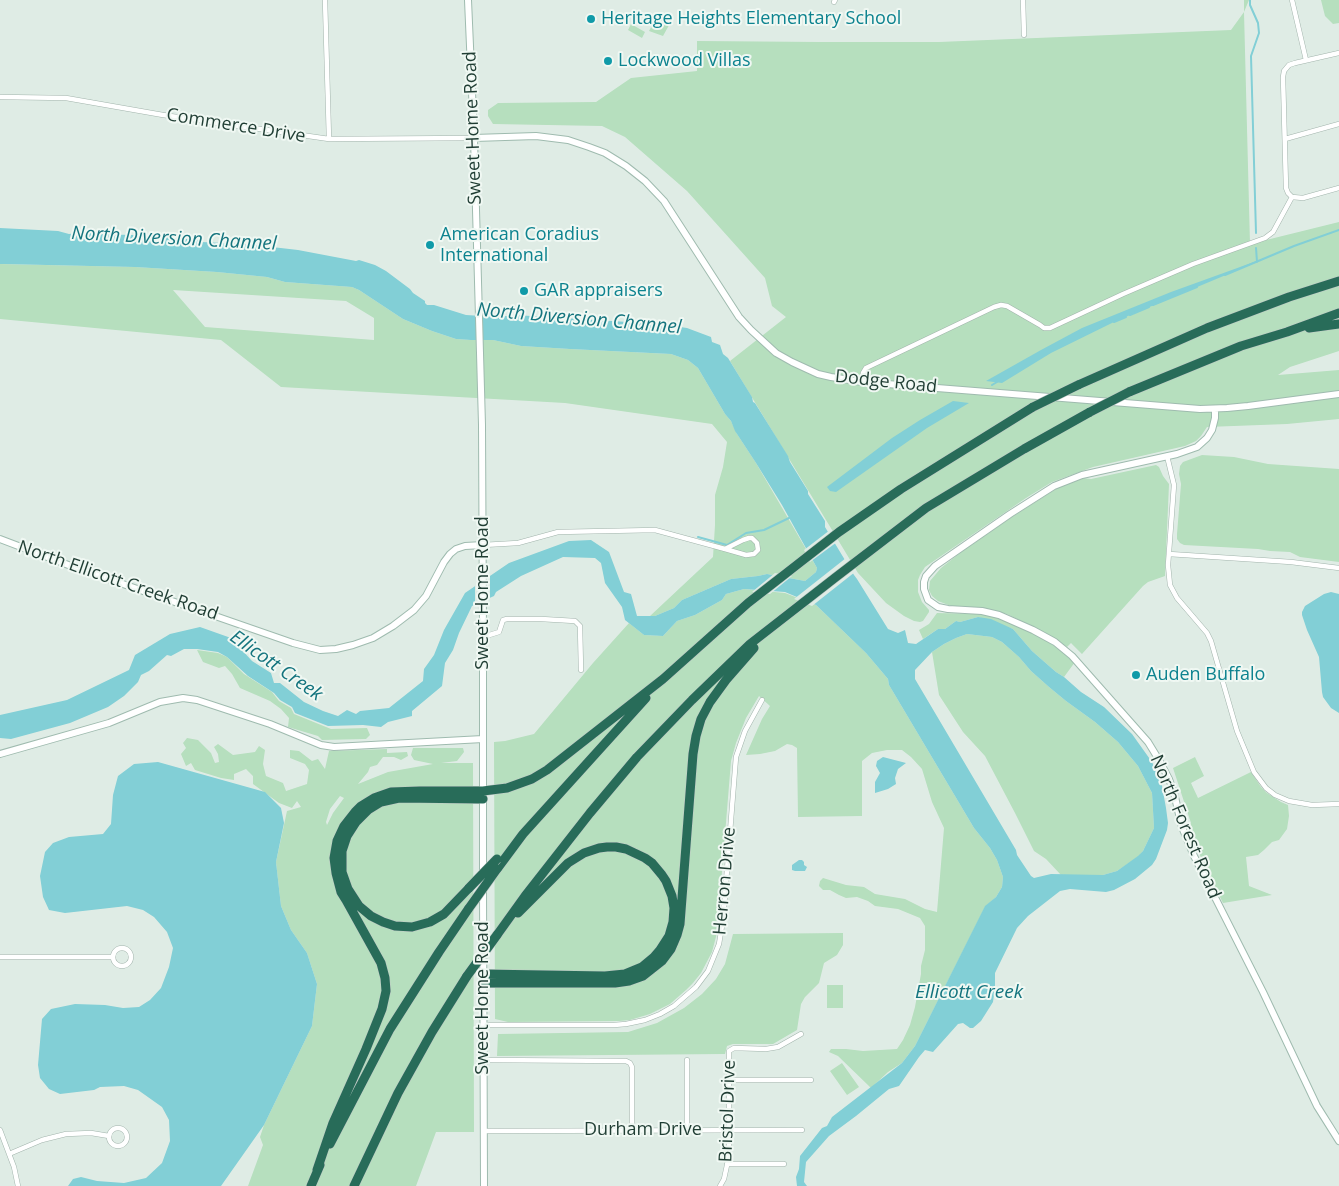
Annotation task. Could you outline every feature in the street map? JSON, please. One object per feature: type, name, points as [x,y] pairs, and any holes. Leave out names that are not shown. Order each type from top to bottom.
[{"type":"highway","points":[[1318,288],[1339,276]]},
{"type":"highway","points":[[663,679],[523,834],[497,858],[444,914],[430,922],[412,927],[395,926],[371,916],[359,906],[350,894],[342,872],[342,851],[347,836],[356,822],[368,810],[381,802],[398,798],[483,795],[532,779],[547,770],[663,679],[733,616],[848,526],[901,489],[1032,408],[1078,385],[1207,328],[1289,296],[1339,281]]},
{"type":"highway","points":[[354,1186],[398,1093],[432,1032],[468,976],[525,896],[590,812],[637,757],[750,644],[926,508],[1024,449],[1129,392],[1241,346],[1339,313]]},
{"type":"highway","points":[[1287,332],[1339,324]]},
{"type":"highway","points":[[483,979],[615,983],[643,976],[662,961],[678,935],[680,924],[693,754],[701,719],[710,702],[726,680],[770,629]]},
{"type":"highway","points":[[311,1186],[333,1123],[382,1009],[386,991],[381,963],[341,892],[334,858],[337,841],[344,826],[355,812],[361,806],[382,795],[404,791],[483,795]]},
{"type":"highway","points":[[317,1170],[390,1029],[469,908],[523,834]]},
{"type":"highway","points":[[483,979],[605,976],[625,974],[642,967],[654,957],[669,936],[673,922],[674,908],[672,896],[662,875],[645,858],[621,848],[599,848],[584,853],[568,863],[497,935]]},
{"type":"street","points":[[325,0],[329,140]]},
{"type":"street","name":"Sweet Home Road","points":[[468,0],[481,361],[484,1186]]},
{"type":"street","points":[[1023,0],[1024,35]]},
{"type":"street","points":[[1292,0],[1306,60]]},
{"type":"street","points":[[1339,52],[1288,65],[1283,77],[1286,188],[1288,193],[1292,197],[1303,198],[1339,188]]},
{"type":"street","name":"Commerce Drive","points":[[0,97],[66,98],[329,140],[474,138]]},
{"type":"street","points":[[1285,138],[1339,124]]},
{"type":"street","name":"Dodge Road","points":[[474,138],[522,136],[552,138],[584,145],[619,161],[645,181],[664,201],[739,316],[762,341],[776,353],[807,369],[831,377],[862,382],[1200,409],[1248,406],[1339,394]]},
{"type":"street","points":[[862,382],[863,373],[866,368],[994,307],[1007,306],[1044,328],[1050,328],[1193,264],[1265,238],[1273,232],[1292,197]]},
{"type":"street","name":"North Forest Road","points":[[1215,409],[1213,428],[1204,441],[1193,449],[1076,477],[1047,490],[935,566],[925,578],[924,592],[928,600],[938,607],[998,614],[1055,642],[1072,656],[1148,742],[1169,779],[1183,830],[1194,856],[1318,1106],[1339,1141]]},
{"type":"street","points":[[1167,456],[1174,491],[1168,574],[1171,588],[1212,641],[1237,731],[1256,776],[1271,792],[1289,801],[1312,805],[1339,804]]},
{"type":"street","name":"North Ellicott Creek Road","points":[[0,539],[71,566],[293,643],[320,650],[353,645],[373,638],[393,626],[414,610],[426,596],[450,554],[465,546],[518,543],[558,532],[655,530],[725,549],[751,555],[756,552],[758,546],[755,540],[749,538],[725,549]]},
{"type":"street","points":[[1169,554],[1291,562],[1339,568]]},
{"type":"street","points":[[483,637],[499,632],[502,620],[507,619],[575,621],[580,626],[581,633],[581,670]]},
{"type":"street","points":[[0,754],[109,723],[160,702],[183,698],[197,700],[270,724],[321,746],[334,747],[483,739]]},
{"type":"street","name":"Herron Drive","points":[[483,1025],[614,1026],[626,1024],[645,1020],[660,1014],[680,1001],[696,987],[708,971],[719,944],[723,920],[736,757],[745,731],[762,700]]},
{"type":"street","points":[[123,948],[129,951],[132,957],[128,965],[121,967],[116,964],[112,957],[117,949],[123,948]]},
{"type":"street","points":[[0,957],[112,957]]},
{"type":"street","name":"Bristol Drive","points":[[720,1186],[724,1179],[728,1156],[728,1056],[731,1049],[766,1049],[778,1046],[800,1034]]},
{"type":"street","points":[[484,1060],[626,1061],[632,1067],[632,1130]]},
{"type":"street","points":[[687,1060],[687,1130]]},
{"type":"street","points":[[728,1080],[811,1080]]},
{"type":"street","points":[[120,1128],[125,1131],[128,1137],[124,1145],[117,1147],[110,1142],[109,1136],[113,1129],[120,1128]]},
{"type":"street","points":[[0,1130],[14,1167],[18,1186]]},
{"type":"street","name":"Durham Drive","points":[[484,1131],[802,1130]]},
{"type":"street","points":[[9,1154],[42,1140],[66,1134],[90,1133],[109,1136]]},
{"type":"street","points":[[727,1164],[784,1164]]},
{"type":"green space","points":[[1244,0],[1249,0],[1244,12]]},
{"type":"green space","points":[[1321,0],[1339,0],[1339,23],[1333,24],[1325,16]]},
{"type":"green space","points":[[659,12],[673,18],[663,36],[649,31]]},
{"type":"green space","points":[[1244,12],[1250,244],[1339,222],[1339,351],[1290,367],[1278,375],[1339,370],[1339,419],[1287,424],[1207,427],[1196,441],[1185,446],[1093,467],[1052,482],[925,567],[918,580],[918,592],[929,612],[923,621],[920,622],[904,616],[886,603],[858,573],[730,361],[786,317],[772,306],[765,278],[687,191],[625,137],[602,126],[493,124],[488,116],[488,110],[498,103],[596,102],[631,78],[697,71],[697,41],[939,42],[1231,30]]},
{"type":"green space","points":[[631,24],[645,32],[642,38],[628,30]]},
{"type":"green space","points":[[0,264],[135,267],[217,272],[267,277],[285,282],[352,287],[403,319],[456,339],[493,340],[521,346],[671,354],[688,360],[698,368],[817,568],[816,572],[805,581],[767,574],[731,579],[682,600],[674,608],[655,616],[650,616],[713,557],[715,495],[723,467],[727,442],[712,424],[565,403],[281,387],[221,340],[0,319]],"holes":[[[173,290],[346,301],[374,318],[374,340],[205,327]]]},
{"type":"green space","points":[[1202,455],[1234,457],[1268,464],[1339,469],[1339,562],[1300,557],[1290,552],[1184,545],[1180,543],[1177,539],[1177,534],[1181,484],[1180,466],[1183,462]]},
{"type":"green space","points":[[1156,465],[1169,484],[1165,576],[1148,582],[1143,586],[1082,654],[1071,643],[1067,647],[1044,632],[1007,614],[986,609],[951,606],[938,601],[932,596],[929,590],[930,581],[941,568],[1012,517],[1056,489],[1083,478],[1091,479]]},
{"type":"green space","points":[[744,589],[785,593],[816,605],[866,653],[888,679],[889,685],[974,828],[997,860],[1003,877],[1002,887],[996,897],[985,907],[915,1046],[902,1063],[888,1072],[871,1088],[838,1056],[829,1052],[831,1049],[863,1051],[897,1049],[910,1025],[915,1007],[925,950],[925,926],[920,918],[898,909],[875,906],[857,897],[846,898],[830,890],[823,890],[819,886],[820,881],[823,878],[846,885],[864,887],[875,894],[905,899],[925,909],[937,912],[944,828],[932,802],[922,769],[902,750],[872,753],[862,761],[862,816],[798,817],[797,748],[787,744],[775,751],[746,755],[770,706],[759,696],[746,718],[731,761],[717,933],[712,952],[701,973],[693,983],[670,1004],[650,1014],[630,1020],[508,1022],[495,1019],[494,742],[534,734],[629,623],[644,635],[663,636],[677,621],[695,615],[722,600],[726,594]]},
{"type":"green space","points":[[937,613],[980,614],[1011,622],[1043,638],[1075,662],[1064,677],[1032,651],[1013,629],[978,617],[960,622],[956,621],[945,629],[938,629],[923,639],[919,630],[929,624]]},
{"type":"green space","points":[[967,634],[992,637],[1002,642],[1049,687],[1118,742],[1138,766],[1152,793],[1154,828],[1138,857],[1117,871],[1103,875],[1061,875],[1046,859],[1034,851],[985,756],[963,732],[939,695],[932,652],[944,644]]},
{"type":"green space","points":[[197,650],[218,653],[227,657],[244,674],[272,692],[279,701],[291,708],[294,714],[331,729],[367,728],[370,735],[366,739],[322,740],[318,736],[288,727],[289,718],[281,709],[270,701],[240,688],[225,666],[219,668],[203,662]]},
{"type":"green space","points":[[187,738],[198,740],[211,753],[215,763],[219,762],[218,754],[214,747],[218,744],[233,755],[255,752],[259,746],[265,750],[263,764],[266,776],[283,783],[286,791],[307,784],[309,770],[305,764],[290,758],[290,750],[299,751],[312,761],[318,759],[325,769],[329,751],[387,749],[387,753],[407,752],[408,756],[401,760],[394,757],[383,757],[377,765],[370,767],[358,784],[388,772],[433,764],[414,760],[411,755],[413,748],[463,748],[464,752],[457,761],[441,763],[473,763],[474,1132],[436,1132],[416,1186],[248,1186],[263,1145],[260,1137],[264,1125],[312,1026],[317,984],[307,953],[291,930],[281,906],[276,862],[287,811],[301,807],[297,801],[292,808],[279,803],[253,784],[253,776],[246,769],[234,774],[234,780],[195,770],[191,763],[186,766],[181,754],[186,748],[183,743]],"holes":[[[340,796],[344,798],[333,813],[327,825],[326,822],[330,809]]]},
{"type":"green space","points":[[1195,757],[1204,776],[1191,783],[1198,798],[1251,772],[1267,793],[1288,805],[1287,829],[1279,840],[1272,842],[1258,855],[1246,857],[1249,886],[1272,895],[1223,903],[1187,825],[1191,823],[1173,768]]},
{"type":"green space","points":[[843,933],[843,945],[837,955],[824,963],[819,983],[805,997],[801,1004],[797,1030],[773,1044],[733,1044],[727,1046],[725,1054],[497,1056],[498,1034],[628,1032],[657,1023],[684,1008],[702,994],[716,979],[725,964],[733,934]]},
{"type":"green space","points":[[827,985],[843,985],[843,1008],[827,1008]]},
{"type":"green space","points":[[842,1063],[859,1087],[847,1095],[830,1071]]},
{"type":"water","name":"Ellicott Creek","points":[[0,228],[58,231],[69,234],[86,232],[246,244],[298,250],[359,260],[375,265],[410,289],[425,301],[427,305],[434,305],[466,315],[498,317],[515,315],[660,324],[687,328],[711,337],[712,342],[720,345],[723,354],[728,358],[752,397],[753,402],[788,456],[825,521],[825,527],[888,629],[898,633],[905,630],[908,643],[916,644],[938,629],[945,629],[956,621],[960,622],[978,617],[991,619],[1013,629],[1032,651],[1081,692],[1104,707],[1132,734],[1152,762],[1162,786],[1168,823],[1156,859],[1152,865],[1135,879],[1114,890],[1106,892],[1070,889],[1060,891],[1028,916],[1017,928],[995,973],[993,1002],[981,1021],[973,1028],[963,1023],[958,1024],[933,1052],[925,1050],[899,1086],[889,1089],[829,1136],[806,1162],[804,1182],[807,1186],[797,1186],[796,1177],[800,1156],[822,1128],[827,1126],[832,1117],[902,1063],[915,1046],[985,906],[996,897],[1002,887],[1003,877],[997,860],[974,828],[889,685],[888,679],[866,653],[816,605],[785,592],[744,589],[726,594],[722,600],[695,615],[677,621],[663,636],[644,635],[625,620],[622,607],[605,583],[601,563],[595,558],[563,557],[521,576],[496,592],[494,596],[472,606],[453,650],[445,663],[442,686],[412,711],[412,716],[388,722],[381,727],[363,725],[328,726],[295,713],[292,707],[248,676],[227,657],[218,652],[184,649],[171,656],[167,655],[149,671],[141,675],[138,682],[124,696],[108,707],[70,723],[11,739],[0,738],[0,715],[67,700],[129,670],[135,655],[170,634],[200,627],[231,638],[252,661],[271,673],[274,683],[280,683],[304,702],[323,711],[338,716],[347,710],[356,714],[360,711],[389,708],[423,681],[424,669],[434,655],[444,630],[465,593],[509,563],[569,541],[591,540],[609,552],[624,592],[631,594],[637,616],[655,616],[674,608],[682,600],[731,579],[767,574],[805,581],[816,572],[817,568],[782,505],[698,368],[688,360],[671,354],[521,346],[493,340],[456,339],[403,319],[352,287],[285,282],[267,277],[217,272],[135,267],[0,264]],"holes":[[[967,634],[992,637],[1002,642],[1049,687],[1118,742],[1138,766],[1152,793],[1154,828],[1143,851],[1117,871],[1103,875],[1051,874],[1034,878],[1031,876],[915,679],[915,670],[932,652],[944,644]]]},
{"type":"water","points":[[1276,254],[1116,321],[1051,353],[1002,383],[986,381],[1082,328],[1171,292]]},
{"type":"water","points":[[953,401],[969,403],[927,428],[836,492],[830,491],[827,487],[892,438]]},
{"type":"water","points":[[1331,592],[1339,594],[1339,713],[1331,708],[1323,697],[1319,657],[1302,615],[1305,606],[1324,594]]},
{"type":"water","points":[[883,757],[906,763],[898,769],[895,778],[896,784],[875,793],[875,782],[880,773],[876,766],[877,761]]},
{"type":"water","points":[[158,762],[265,792],[281,808],[284,823],[276,862],[281,906],[291,930],[307,953],[317,984],[312,1026],[264,1125],[221,1186],[68,1186],[73,1179],[81,1177],[97,1181],[124,1183],[146,1178],[162,1163],[170,1141],[169,1120],[162,1107],[138,1090],[124,1086],[100,1087],[94,1090],[60,1094],[49,1089],[40,1078],[38,1065],[42,1019],[51,1009],[75,1004],[123,1008],[139,1007],[150,1000],[161,988],[169,967],[173,948],[167,932],[154,917],[143,910],[127,906],[65,913],[49,910],[43,897],[40,876],[45,852],[53,843],[69,837],[103,834],[111,824],[113,795],[118,776],[134,764]]},
{"type":"water","points":[[802,860],[807,867],[805,871],[792,870],[792,865]]},
{"type":"pier","points":[[830,530],[837,542],[810,562],[804,550]]},
{"type":"pier","points":[[846,558],[855,572],[812,606],[794,599]]},
{"type":"pier","points":[[775,573],[792,576],[770,594],[752,592]]},
{"type":"pier","points":[[490,575],[490,601],[475,607],[475,583]]},
{"type":"waterway","points":[[1250,0],[1250,5],[1258,23],[1259,33],[1251,56],[1256,233]]},
{"type":"waterway","points":[[1225,275],[1294,246],[1339,230]]},
{"type":"waterway","points":[[1256,248],[1257,262]]},
{"type":"waterway","points":[[1153,305],[1197,287]]},
{"type":"waterway","points":[[1130,315],[1149,307]]},
{"type":"waterway","points":[[1114,322],[1126,317]]},
{"type":"waterway","points":[[992,385],[997,382]]},
{"type":"waterway","points":[[698,537],[727,545],[746,533],[764,530],[789,518]]},
{"type":"place","name":"Heritage Heights Elementary School","points":[[591,19]]},
{"type":"place","name":"Lockwood Villas","points":[[608,61]]},
{"type":"place","name":"American Coradius International","points":[[430,245]]},
{"type":"place","name":"GAR appraisers","points":[[524,291]]},
{"type":"place","name":"Auden Buffalo","points":[[1136,675]]},
{"type":"water label","name":"North Diversion Channel","points":[[174,239]]},
{"type":"water label","name":"North Diversion Channel","points":[[579,319]]}]
